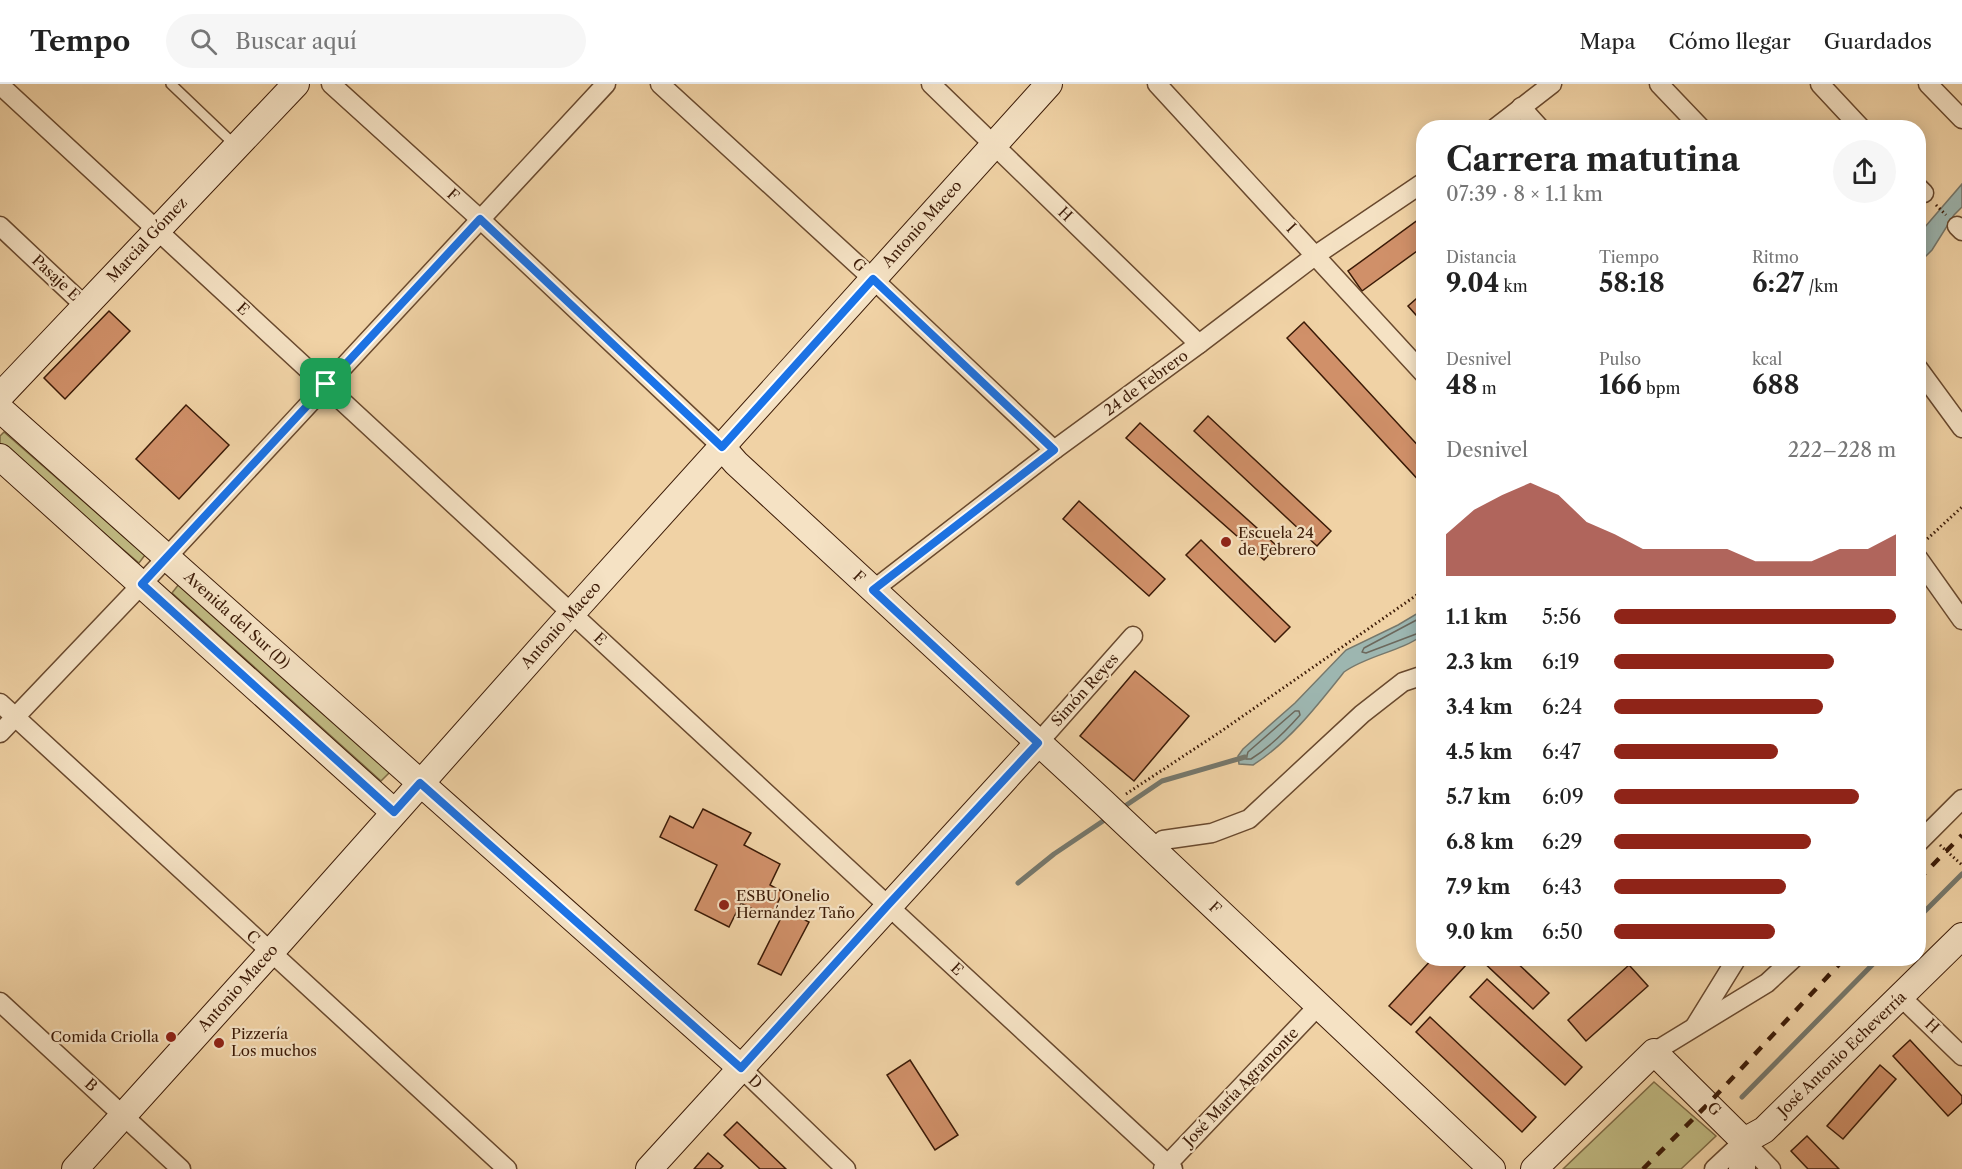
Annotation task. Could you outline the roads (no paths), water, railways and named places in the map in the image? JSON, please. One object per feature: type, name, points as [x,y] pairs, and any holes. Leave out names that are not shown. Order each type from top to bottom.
[{"type":"street","name":"Marcial Gómez","points":[[0,396],[296,84]]},
{"type":"street","name":"F","points":[[331,84],[480,219],[722,447],[736,463],[1103,802],[1492,1169]]},
{"type":"street","points":[[0,733],[142,584],[606,84]]},
{"type":"street","name":"G","points":[[660,84],[873,279],[1054,450]]},
{"type":"street","name":"H","points":[[931,84],[1199,344]]},
{"type":"street","name":"Antonio Maceo","points":[[75,1169],[1049,84]]},
{"type":"street","name":"I","points":[[1157,84],[1416,365]]},
{"type":"street","points":[[1505,120],[1552,84]]},
{"type":"street","points":[[1659,84],[1693,120]]},
{"type":"street","points":[[1820,84],[1854,120]]},
{"type":"street","points":[[1928,84],[1962,119]]},
{"type":"street","name":"E","points":[[0,85],[326,384],[1168,1167]]},
{"type":"street","points":[[1521,107],[1533,120]]},
{"type":"street","name":"24 de Febrero","points":[[873,590],[1054,450],[1316,255],[1416,187]]},
{"type":"street","name":"Pasaje E","points":[[0,226],[85,306]]},
{"type":"street","points":[[1926,379],[1962,428]]},
{"type":"street","name":"Avenida del Sur (D)","points":[[0,409],[420,783]]},
{"type":"street","points":[[0,458],[394,812]]},
{"type":"street","points":[[1926,569],[1962,620]]},
{"type":"street","name":"Simón Reyes","points":[[649,1169],[1133,636]]},
{"type":"street","points":[[1146,844],[1212,833],[1249,819],[1362,714],[1403,682],[1416,678]]},
{"type":"street","name":"C","points":[[0,703],[507,1169]]},
{"type":"street","name":"D","points":[[420,783],[741,1068],[846,1169]]},
{"type":"street","points":[[1926,835],[1962,799]]},
{"type":"street","name":"José Antonio Echeverría","points":[[1744,1141],[1764,1130],[1962,936]]},
{"type":"street","points":[[1692,1030],[1732,966]]},
{"type":"street","points":[[1534,1169],[1654,1052],[1767,983],[1785,966]]},
{"type":"street","name":"H","points":[[1901,997],[1962,1056]]},
{"type":"street","name":"B","points":[[0,1002],[182,1169]]},
{"type":"street","name":"José María Agramonte","points":[[1168,1167],[1319,1005]]},
{"type":"street","name":"G","points":[[1654,1052],[1771,1169]]},
{"type":"street","points":[[1714,1169],[1744,1141]]},
{"type":"street","points":[[1742,1169],[1744,1141]]},
{"type":"lane","points":[[171,84],[236,146]]},
{"type":"water","points":[[1962,184],[1962,207],[1926,256],[1926,226]]},
{"type":"water","points":[[1416,614],[1416,640],[1363,661],[1344,672],[1279,746],[1253,765],[1239,764],[1238,756],[1243,749],[1295,703],[1346,650]]},
{"type":"waterway","points":[[1122,808],[1162,781],[1245,757]]},
{"type":"waterway","points":[[1018,883],[1054,854],[1109,817]]},
{"type":"waterway","points":[[1926,910],[1962,874]]},
{"type":"waterway","points":[[1742,1097],[1871,966]]},
{"type":"railway","points":[[1926,872],[1962,835]]},
{"type":"railway","points":[[1643,1169],[1708,1104],[1837,966]]},
{"type":"place","name":"Escuela 24 de Febrero","points":[[1226,542]]},
{"type":"place","name":"ESBU Onelio Hernández Taño","points":[[724,905]]},
{"type":"place","name":"Comida Criolla","points":[[171,1037]]},
{"type":"place","name":"Pizzería Los muchos","points":[[219,1043]]}]
